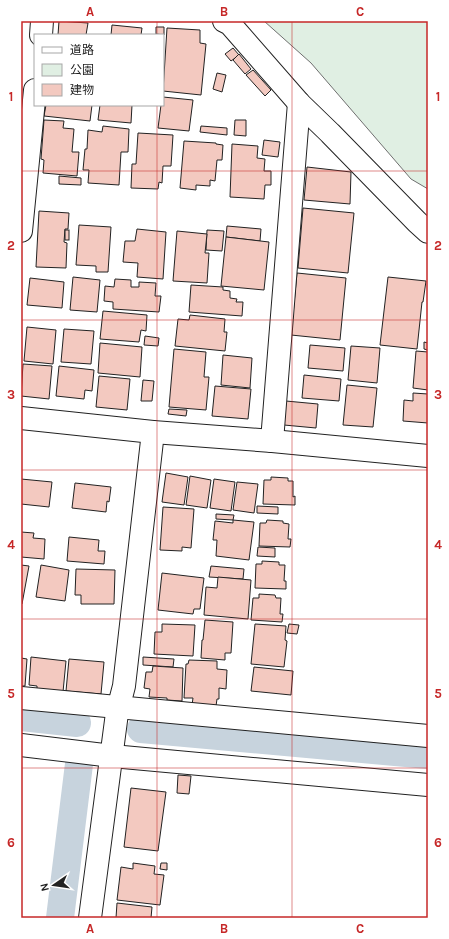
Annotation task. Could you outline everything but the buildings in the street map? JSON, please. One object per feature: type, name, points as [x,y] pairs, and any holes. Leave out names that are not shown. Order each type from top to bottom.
[{"type":"street","points":[[40,34],[42,21]]},
{"type":"street","points":[[224,21],[230,24],[299,103],[428,232]]},
{"type":"street","points":[[21,231],[34,100]]},
{"type":"street","points":[[272,441],[299,103]]},
{"type":"street","points":[[21,418],[153,432],[272,441],[428,456]]},
{"type":"street","points":[[90,918],[118,710],[124,686],[153,432]]},
{"type":"street","points":[[21,698],[118,710],[428,736]]},
{"type":"street","points":[[21,745],[113,749],[428,785]]},
{"type":"green space","points":[[264,21],[428,21],[428,189],[411,179],[311,63]]},
{"type":"waterway","points":[[21,717],[77,723]]},
{"type":"waterway","points":[[141,729],[428,755]]},
{"type":"waterway","points":[[60,918],[79,764]]}]
